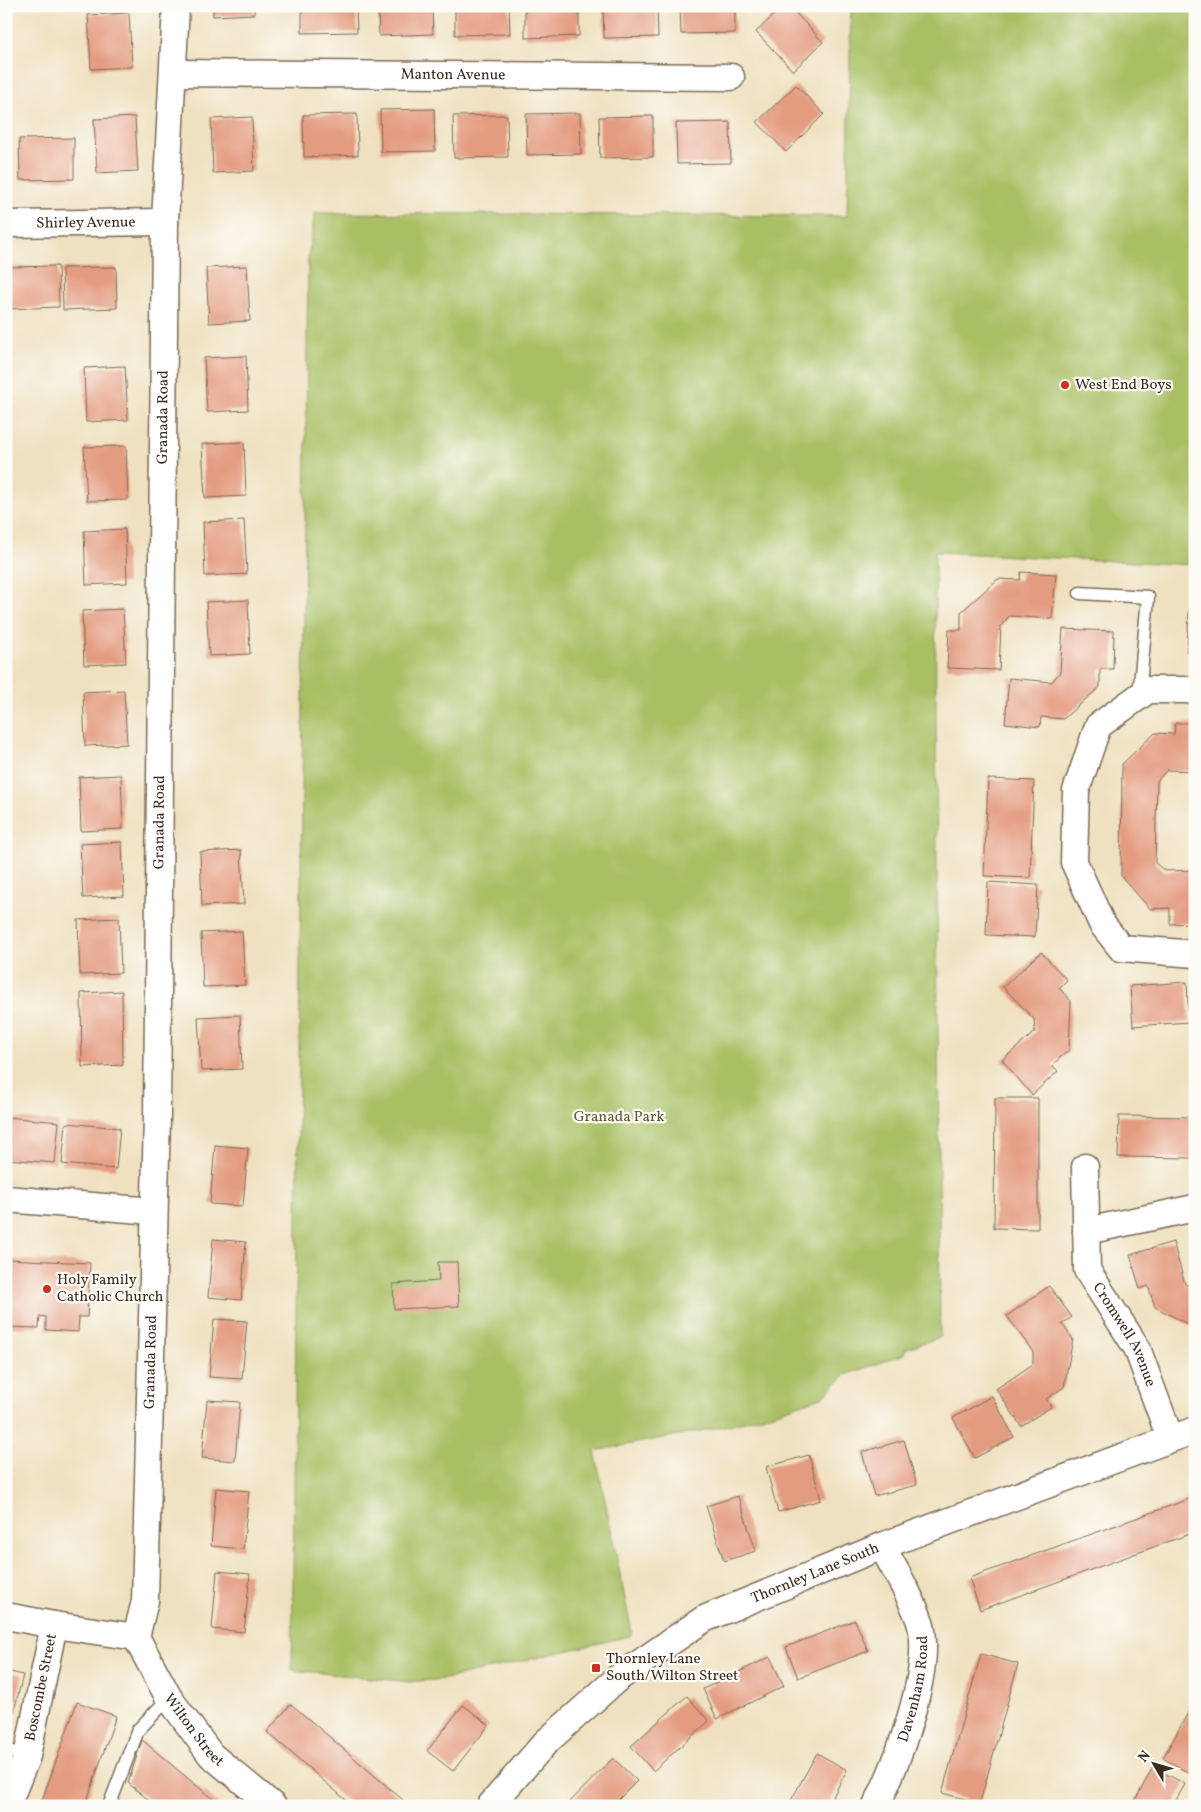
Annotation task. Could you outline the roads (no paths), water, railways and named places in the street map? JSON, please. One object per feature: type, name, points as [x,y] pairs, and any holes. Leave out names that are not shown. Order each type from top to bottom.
[{"type":"street","name":"Granada Road","points":[[136,1636],[145,1601],[157,1086],[165,222],[176,6]]},
{"type":"street","name":"Manton Avenue","points":[[174,73],[731,77]]},
{"type":"street","name":"Shirley Avenue","points":[[6,224],[165,222]]},
{"type":"street","points":[[1195,690],[1148,690],[1098,726],[1076,791],[1074,862],[1102,924],[1121,948],[1195,954]]},
{"type":"street","name":"Cromwell Avenue","points":[[1085,1167],[1087,1270],[1137,1348],[1170,1438]]},
{"type":"street","points":[[6,1199],[154,1211]]},
{"type":"street","points":[[1086,1231],[1195,1208]]},
{"type":"street","name":"Thornley Lane South","points":[[490,1806],[545,1743],[618,1678],[704,1619],[882,1546],[1195,1430]]},
{"type":"street","name":"Davenham Road","points":[[876,1806],[899,1753],[922,1670],[924,1646],[920,1622],[882,1546]]},
{"type":"street","points":[[6,1616],[54,1625],[136,1636]]},
{"type":"street","name":"Boscombe Street","points":[[7,1806],[17,1753],[54,1625]]},
{"type":"street","name":"Wilton Street","points":[[136,1636],[169,1698],[211,1755],[274,1806]]},
{"type":"lane","points":[[1080,593],[1148,597],[1139,696]]},
{"type":"lane","points":[[109,1806],[138,1730],[169,1698]]},
{"type":"place","name":"West End Boys","points":[[1065,385]]},
{"type":"place","name":"Holy Family Catholic Church","points":[[47,1289]]},
{"type":"place","name":"Thornley Lane South/Wilton Street","points":[[596,1668]]},
{"type":"park label","name":"Granada Park","points":[[619,1117]]}]
